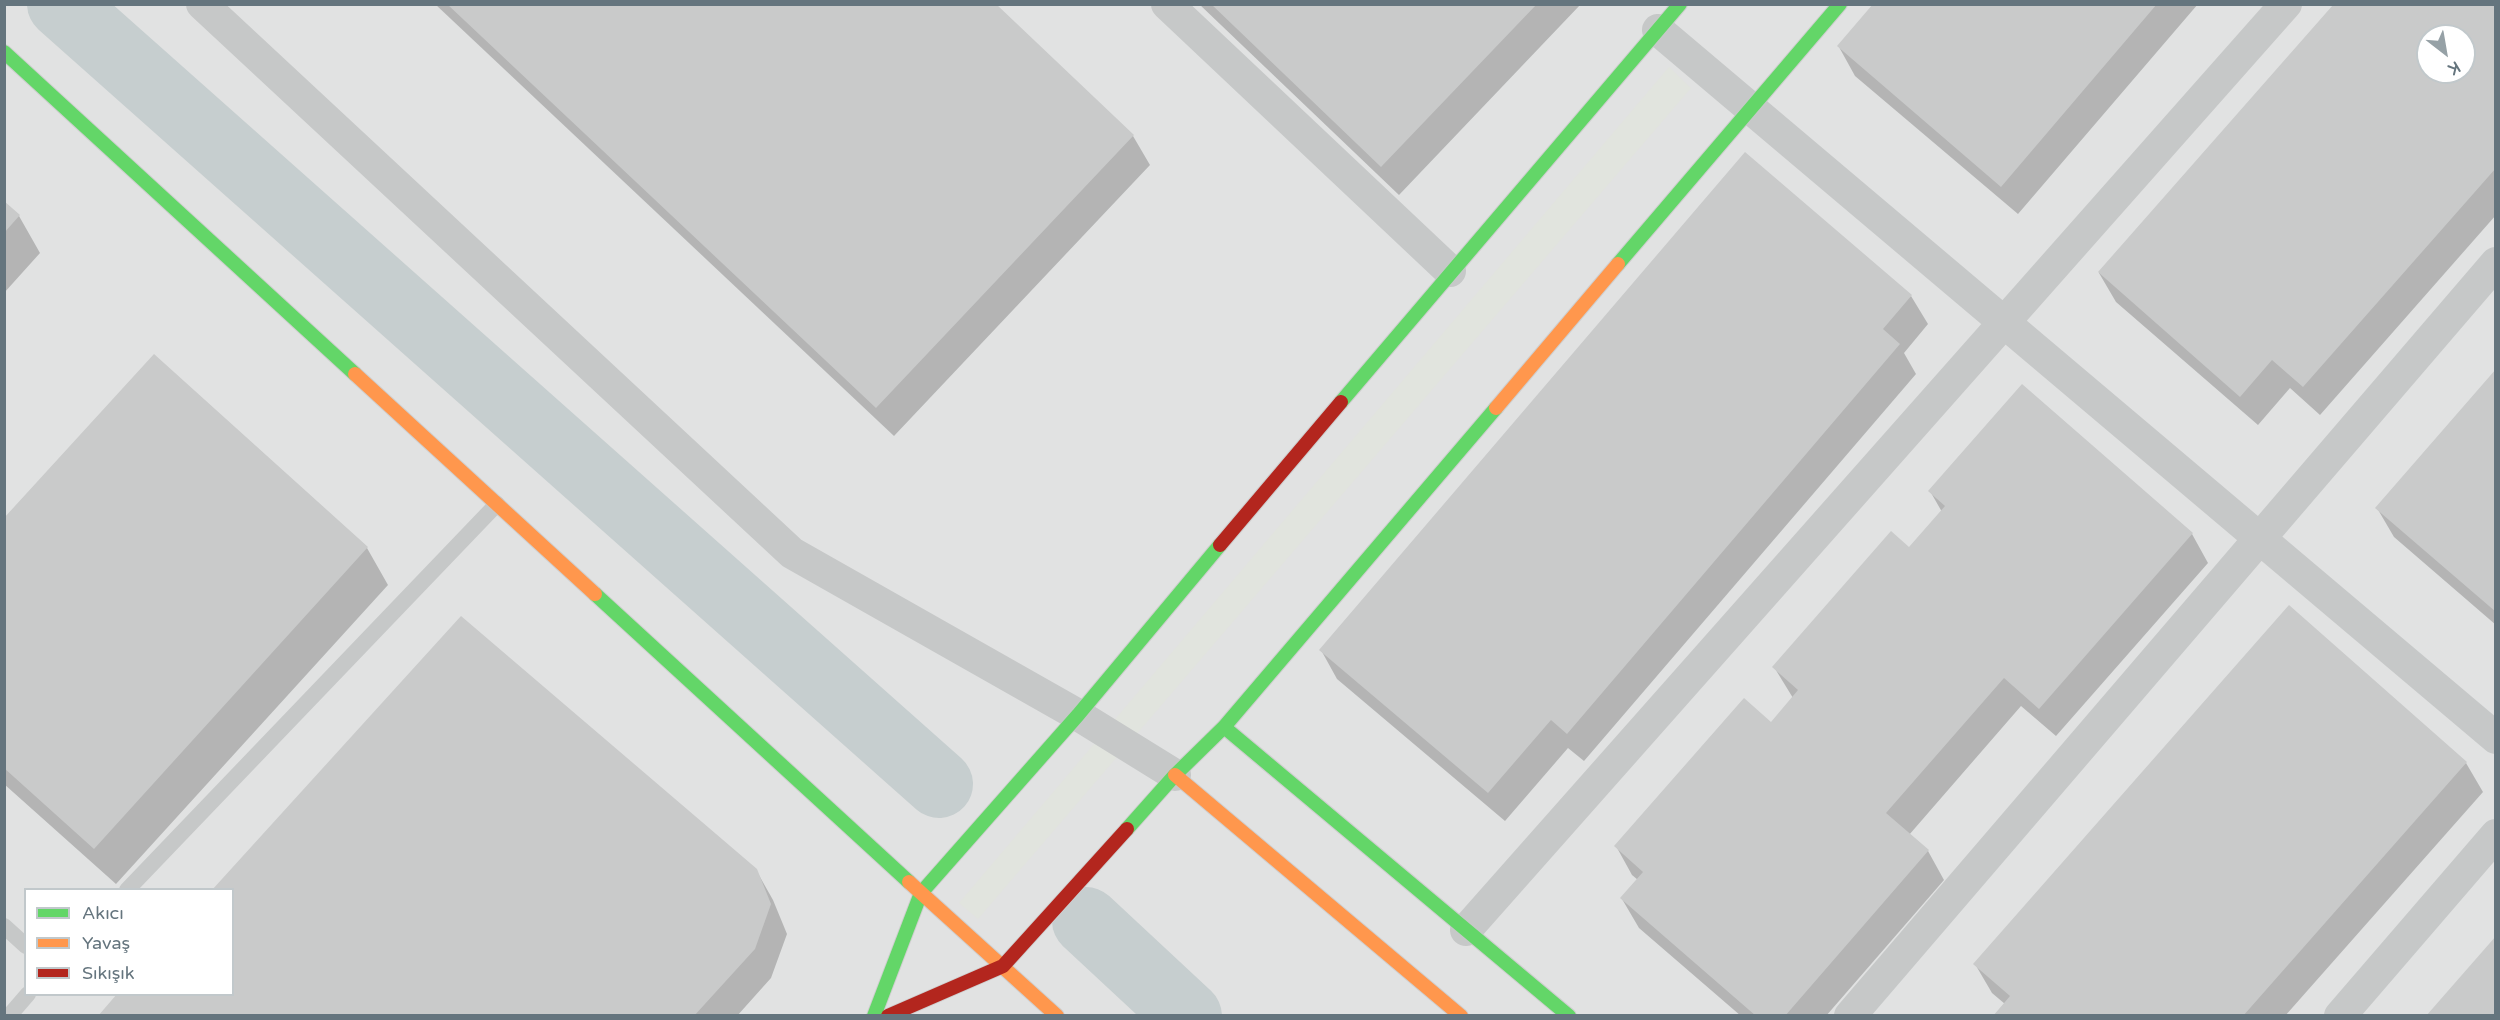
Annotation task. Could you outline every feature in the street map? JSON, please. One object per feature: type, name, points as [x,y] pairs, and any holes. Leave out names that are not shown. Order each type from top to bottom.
[{"type":"main road","points":[[874,1016],[921,893],[1078,714],[1450,272],[1680,4]]},
{"type":"main road","points":[[888,1016],[1003,966],[1175,775],[1224,727],[1840,4]]},
{"type":"main road","points":[[4,52],[1057,1016]]},
{"type":"main road","points":[[1224,727],[1569,1016]]},
{"type":"main road","points":[[1175,775],[1461,1016]]},
{"type":"street","points":[[202,4],[792,553],[1078,714],[1175,775]]},
{"type":"street","points":[[1167,4],[1450,272]]},
{"type":"street","points":[[1466,930],[2286,4]]},
{"type":"street","points":[[1659,30],[2496,738]]},
{"type":"street","points":[[1850,1016],[2496,263]]},
{"type":"street","points":[[2340,1016],[2496,836]]},
{"type":"lane","points":[[129,888],[497,504]]},
{"type":"lane","points":[[4,926],[24,944]]},
{"type":"lane","points":[[9,1016],[26,996]]},
{"type":"shaded area","points":[[5,5],[2495,5],[2495,1015],[5,1015]]},
{"type":"shaded area","points":[[1669,67],[1691,88],[978,919],[959,903]]},
{"type":"building","points":[[447,4],[996,4],[1134,135],[876,408]]},
{"type":"building","points":[[1211,4],[1537,4],[1381,167]]},
{"type":"building","points":[[1873,4],[2157,4],[2001,187],[1837,46]]},
{"type":"building","points":[[2333,5],[2496,5],[2496,168],[2303,387],[2272,360],[2240,397],[2098,272]]},
{"type":"building","points":[[1745,152],[1912,295],[1883,329],[1900,344],[1567,734],[1551,720],[1488,793],[1319,650]]},
{"type":"building","points":[[4,201],[20,215],[4,233]]},
{"type":"building","points":[[154,354],[368,547],[94,849],[4,768],[4,518]]},
{"type":"building","points":[[2496,369],[2496,612],[2375,508]]},
{"type":"building","points":[[2022,384],[2193,533],[2039,709],[2004,678],[1886,813],[1929,850],[1785,1016],[1756,1016],[1620,898],[1643,872],[1614,846],[1744,698],[1771,722],[1798,690],[1772,667],[1891,531],[1909,547],[1945,506],[1928,491]]},
{"type":"building","points":[[2289,605],[2467,762],[2243,1016],[1993,1016],[2010,996],[1973,964]]},
{"type":"building","points":[[461,616],[757,869],[771,904],[755,949],[694,1016],[98,1016],[115,996],[234,996],[234,888],[214,888]]},
{"type":"building","points":[[2496,936],[2496,1016],[2426,1016]]},
{"type":"waterway","points":[[61,4],[939,784]]},
{"type":"waterway","points":[[1086,921],[1188,1016]]},
{"type":"traffic: fast","points":[[1341,402],[1680,4]]},
{"type":"traffic: fast","points":[[1618,264],[1840,4]]},
{"type":"traffic: fast","points":[[4,52],[355,374]]},
{"type":"traffic: fast","points":[[1127,829],[1175,775],[1224,727],[1496,408]]},
{"type":"traffic: fast","points":[[874,1016],[921,893],[1078,715],[1220,545]]},
{"type":"traffic: fast","points":[[595,594],[909,882]]},
{"type":"traffic: fast","points":[[1224,727],[1569,1016]]},
{"type":"traffic: slow","points":[[1496,408],[1618,264]]},
{"type":"traffic: slow","points":[[355,374],[595,594]]},
{"type":"traffic: slow","points":[[1175,775],[1461,1016]]},
{"type":"traffic: slow","points":[[909,882],[1057,1016]]},
{"type":"traffic: jam","points":[[1220,545],[1341,402]]},
{"type":"traffic: jam","points":[[888,1016],[1003,966],[1127,829]]}]
